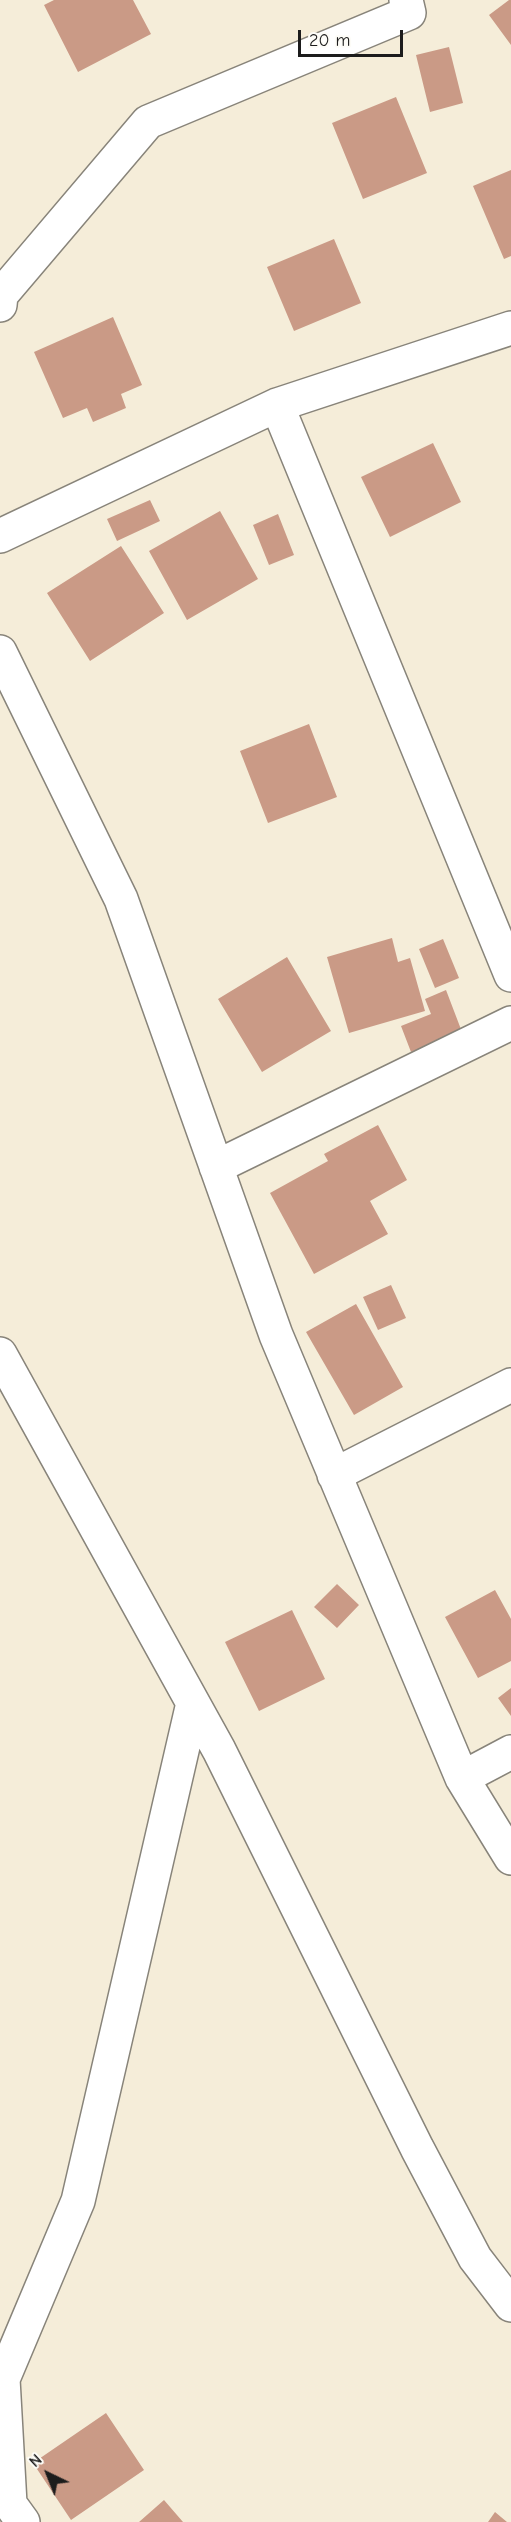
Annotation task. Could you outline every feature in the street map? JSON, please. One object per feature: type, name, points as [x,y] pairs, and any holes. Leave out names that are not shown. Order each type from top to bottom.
[{"type":"street","points":[[0,305],[1,295],[148,122],[409,13],[406,0]]},
{"type":"street","points":[[0,536],[277,405],[511,328]]},
{"type":"street","points":[[277,405],[511,975]]},
{"type":"street","points":[[0,652],[120,899],[276,1335],[462,1778],[511,1858]]},
{"type":"street","points":[[216,1167],[511,1023]]},
{"type":"street","points":[[0,1354],[193,1703],[427,2168],[475,2258],[511,2305]]},
{"type":"street","points":[[334,1475],[511,1385]]},
{"type":"street","points":[[23,2522],[10,2504],[3,2379],[78,2201],[193,1703]]},
{"type":"street","points":[[462,1778],[511,1752]]},
{"type":"building","points":[[54,0],[133,0],[151,34],[78,72],[44,5]]},
{"type":"building","points":[[511,0],[511,45],[489,15]]},
{"type":"building","points":[[449,47],[463,103],[430,112],[416,55]]},
{"type":"building","points":[[396,97],[427,173],[363,199],[332,123]]},
{"type":"building","points":[[511,170],[511,256],[504,259],[473,186]]},
{"type":"building","points":[[334,239],[361,303],[294,331],[267,267]]},
{"type":"building","points":[[113,317],[142,385],[121,394],[126,408],[93,422],[87,408],[63,418],[34,352]]},
{"type":"building","points":[[433,443],[461,502],[390,537],[361,477]]},
{"type":"building","points":[[150,500],[160,521],[117,541],[107,519]]},
{"type":"building","points":[[220,511],[258,579],[187,620],[149,551]]},
{"type":"building","points":[[278,514],[294,555],[269,565],[253,525]]},
{"type":"building","points":[[121,546],[164,613],[90,661],[47,593]]},
{"type":"building","points":[[309,724],[337,797],[268,823],[240,751]]},
{"type":"building","points":[[392,938],[398,962],[410,958],[425,1011],[349,1033],[327,957]]},
{"type":"building","points":[[443,939],[459,978],[435,988],[419,949]]},
{"type":"building","points":[[287,957],[331,1031],[262,1072],[218,999]]},
{"type":"building","points":[[446,990],[462,1032],[411,1052],[401,1026],[431,1014],[425,999]]},
{"type":"building","points":[[378,1125],[407,1180],[370,1201],[388,1234],[314,1274],[270,1193],[328,1161],[324,1154]]},
{"type":"building","points":[[391,1285],[406,1318],[378,1330],[363,1297]]},
{"type":"building","points":[[356,1304],[403,1387],[354,1415],[306,1332]]},
{"type":"building","points":[[337,1584],[359,1605],[337,1628],[314,1607]]},
{"type":"building","points":[[495,1590],[511,1619],[511,1661],[478,1678],[445,1617]]},
{"type":"building","points":[[292,1610],[325,1679],[259,1711],[225,1642]]},
{"type":"building","points":[[511,1688],[511,1716],[498,1698]]},
{"type":"building","points":[[106,2413],[144,2470],[71,2520],[33,2463]]},
{"type":"building","points":[[164,2500],[183,2522],[139,2522]]},
{"type":"building","points":[[495,2512],[507,2522],[488,2522]]}]
